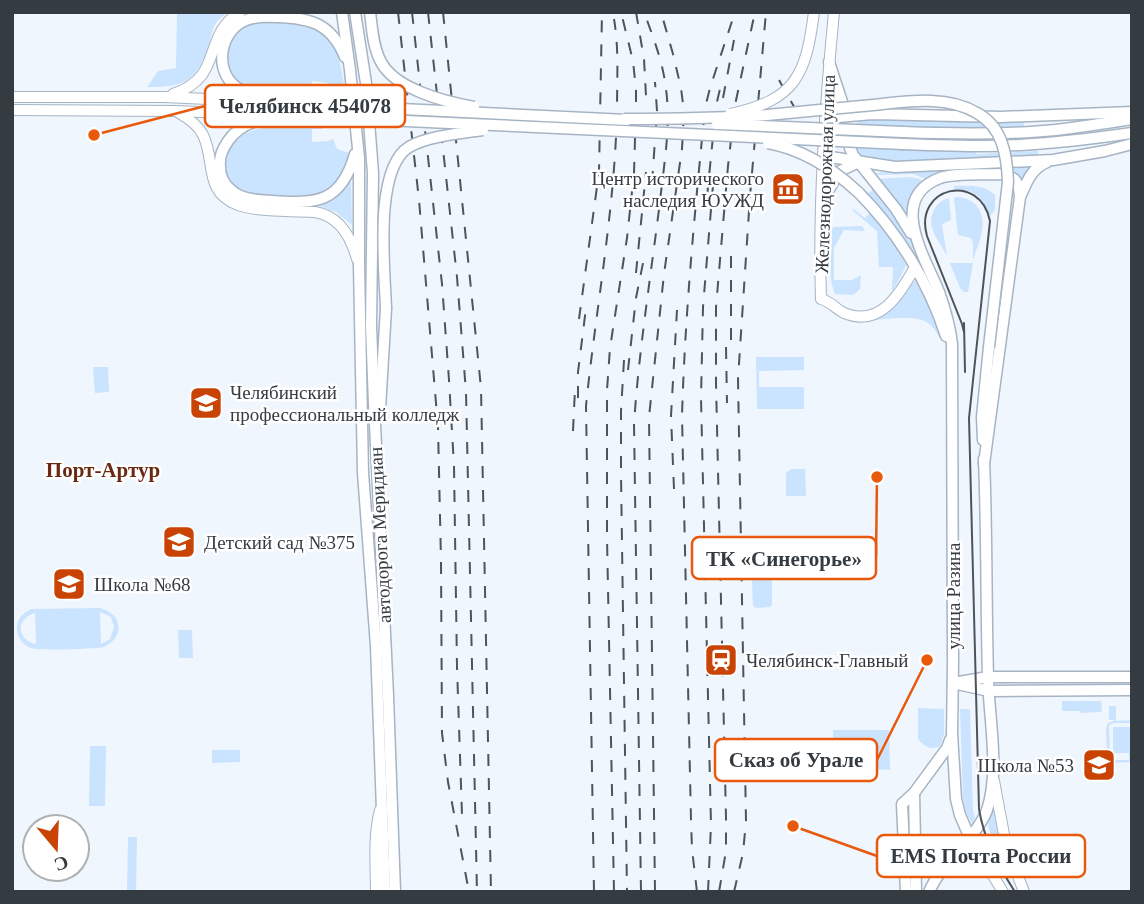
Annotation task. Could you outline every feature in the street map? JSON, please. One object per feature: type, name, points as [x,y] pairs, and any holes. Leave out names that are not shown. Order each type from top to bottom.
[{"type":"main road","points":[[164,97],[186,89],[200,78],[209,65],[220,31],[240,12]]},
{"type":"main road","name":"автодорога Меридиан","points":[[342,12],[357,138],[363,473],[376,646],[385,892]]},
{"type":"main road","name":"автодорога Меридиан","points":[[355,12],[366,83],[372,156],[371,326],[395,892]]},
{"type":"main road","points":[[370,12],[378,56],[385,69],[396,79],[415,89],[457,103],[512,114]]},
{"type":"main road","points":[[710,118],[764,104],[778,97],[791,85],[808,52],[814,12]]},
{"type":"main road","name":"Железнодорожная улица","points":[[834,12],[824,156],[821,299],[829,301],[841,312],[852,315],[876,313],[894,301],[915,267]]},
{"type":"main road","points":[[319,105],[260,96],[235,86],[226,76],[223,67],[223,54],[230,33],[241,23],[255,17],[308,20],[322,26],[332,35],[342,49],[350,70]]},
{"type":"main road","points":[[829,62],[846,116],[850,148],[917,241]]},
{"type":"main road","points":[[12,97],[164,97],[624,119],[997,146],[1132,133]]},
{"type":"main road","name":"улица Разина","points":[[624,119],[710,118],[933,102],[962,106],[977,112],[992,125],[1001,139],[1008,182],[982,417],[993,774],[983,818],[936,876],[929,892]]},
{"type":"main road","points":[[12,110],[175,111],[678,134],[903,138],[1056,130],[1132,119]]},
{"type":"main road","points":[[175,111],[192,121],[202,134],[213,178],[225,198],[236,205],[250,208],[327,215],[345,230],[359,265]]},
{"type":"main road","points":[[826,118],[873,114],[1000,117],[1132,112]]},
{"type":"main road","points":[[318,117],[265,119],[242,127],[229,140],[220,156],[220,172],[225,184],[237,194],[254,199],[306,202],[320,200],[333,192],[347,175],[353,161],[357,138]]},
{"type":"main road","points":[[377,466],[386,309],[385,199],[389,178],[398,158],[408,148],[426,140],[520,127]]},
{"type":"main road","points":[[678,134],[777,144],[827,167],[858,192],[892,230],[915,267],[939,316],[951,352]]},
{"type":"main road","points":[[984,464],[1020,197],[1027,181],[1043,163],[1132,144]]},
{"type":"main road","points":[[824,156],[895,167],[1053,160]]},
{"type":"main road","points":[[822,201],[840,172],[859,162]]},
{"type":"main road","points":[[951,352],[951,335],[944,305],[917,241],[912,222],[914,204],[921,191],[929,184],[950,176],[1007,175],[1018,184],[1020,197]]},
{"type":"main road","name":"улица Разина","points":[[951,352],[951,734],[956,799],[969,836]]},
{"type":"main road","points":[[953,683],[988,677],[1132,677]]},
{"type":"main road","points":[[953,683],[989,691],[1132,690]]},
{"type":"main road","points":[[906,892],[902,804],[914,793],[947,748],[951,734]]},
{"type":"main road","points":[[993,774],[1006,845],[1024,892]]},
{"type":"main road","points":[[914,793],[916,892]]},
{"type":"main road","points":[[376,892],[376,829],[381,803]]},
{"type":"main road","points":[[969,836],[1003,892]]},
{"type":"shaded area","points":[[177,12],[228,12],[215,25],[204,57],[194,75],[171,86],[147,87],[158,71],[176,68]]},
{"type":"shaded area","points":[[262,21],[296,23],[320,32],[329,39],[336,51],[344,84],[334,86],[312,81],[310,93],[314,96],[278,94],[242,85],[232,76],[227,63],[230,42],[239,30]]},
{"type":"shaded area","points":[[1115,117],[1076,122],[1076,119],[1024,121],[1024,126],[978,128],[976,154],[1038,151],[1038,156],[899,163],[862,157],[854,150],[854,127],[864,119]]},
{"type":"shaded area","points":[[276,126],[322,126],[322,129],[312,129],[312,142],[333,139],[337,149],[349,153],[339,180],[321,193],[297,197],[251,194],[233,187],[225,171],[227,149],[232,142],[248,132]]},
{"type":"shaded area","points":[[1032,165],[1022,181],[1017,176],[928,180],[913,174],[872,173]]},
{"type":"shaded area","points":[[911,177],[924,183],[908,210],[908,219],[877,179]]},
{"type":"shaded area","points":[[351,180],[352,225],[336,212],[320,206],[335,199]]},
{"type":"shaded area","points":[[954,186],[976,186],[990,191],[995,195],[995,210],[990,216],[977,195],[954,189]]},
{"type":"shaded area","points":[[861,187],[869,193],[875,188],[911,240],[937,298],[898,229]]},
{"type":"shaded area","points":[[955,197],[974,203],[982,218],[982,232],[973,260],[971,238],[958,235]]},
{"type":"shaded area","points":[[949,198],[951,220],[942,224],[947,256],[934,234],[931,221],[936,206]]},
{"type":"shaded area","points":[[853,209],[865,218],[870,213],[890,237],[906,265],[892,291],[893,267],[879,267],[877,231]]},
{"type":"shaded area","points":[[862,226],[865,231],[844,230],[834,248],[834,280],[852,280],[861,275],[860,289],[853,295],[835,294],[830,270],[831,229]]},
{"type":"shaded area","points":[[950,263],[973,263],[968,292],[960,288]]},
{"type":"shaded area","points":[[916,279],[942,341],[932,327],[922,320],[898,318],[865,321],[883,315],[900,300]]},
{"type":"shaded area","points":[[756,357],[804,357],[804,370],[759,371],[759,387],[804,387],[804,409],[757,409]]},
{"type":"shaded area","points":[[93,367],[108,367],[109,392],[95,393]]},
{"type":"shaded area","points":[[791,469],[805,469],[806,496],[786,496],[786,473]]},
{"type":"shaded area","points":[[768,536],[772,538],[772,556],[753,557],[750,542],[758,538],[765,540]]},
{"type":"shaded area","points":[[755,578],[772,579],[770,607],[753,606],[752,581]]},
{"type":"shaded area","points":[[31,609],[107,610],[116,619],[118,631],[111,643],[104,647],[31,648],[22,642],[17,629],[20,618]],"holes":[[[100,612],[111,617],[114,627],[110,639],[101,644]],[[35,613],[36,644],[24,637],[21,628],[24,620]]]},
{"type":"shaded area","points":[[178,630],[192,630],[193,658],[179,658]]},
{"type":"shaded area","points":[[1062,701],[1101,701],[1102,711],[1062,711]]},
{"type":"shaded area","points":[[1109,706],[1116,706],[1116,721],[1132,720],[1132,723],[1113,723],[1109,726],[1110,757],[1114,760],[1129,760],[1129,753],[1113,753],[1113,727],[1132,727],[1132,762],[1113,763],[1107,758],[1106,728],[1108,723],[1115,720],[1109,720]]},
{"type":"shaded area","points":[[918,708],[944,709],[944,734],[940,746],[928,747],[918,739]]},
{"type":"shaded area","points":[[960,709],[970,709],[975,818],[972,824],[963,798]]},
{"type":"shaded area","points":[[833,730],[889,730],[890,770],[829,772],[828,738],[833,738]]},
{"type":"shaded area","points":[[90,746],[106,746],[105,806],[89,806]]},
{"type":"shaded area","points":[[212,750],[240,750],[240,762],[212,763]]},
{"type":"shaded area","points":[[993,802],[1003,853],[1013,879],[995,847],[988,826]]},
{"type":"shaded area","points":[[128,837],[137,837],[136,892],[127,892]]},
{"type":"tram line","points":[[964,332],[927,236],[925,219],[930,206],[938,197],[950,191],[974,195],[984,205],[990,221],[969,418],[979,809],[993,852],[1015,892]]},
{"type":"tram line","points":[[964,323],[965,372]]},
{"type":"railway","points":[[398,12],[419,200],[438,427],[442,733],[448,782],[469,892]]},
{"type":"railway","points":[[412,12],[442,284],[449,380],[454,466],[462,815]]},
{"type":"railway","points":[[428,12],[457,277],[466,392],[477,892]]},
{"type":"railway","points":[[443,12],[481,388],[491,892]]},
{"type":"railway","points":[[579,319],[599,172],[602,12]]},
{"type":"railway","points":[[614,892],[607,390],[610,348],[634,173],[636,106],[633,61],[621,12]]},
{"type":"railway","points":[[636,12],[644,59],[646,96]]},
{"type":"railway","points":[[641,892],[634,424],[668,117],[663,69],[644,12]]},
{"type":"railway","points":[[655,892],[649,417],[664,274],[682,149],[684,112],[673,54],[659,12]]},
{"type":"railway","points":[[697,892],[691,820],[683,377],[705,108],[735,12]]},
{"type":"railway","points":[[719,892],[726,851],[726,818],[716,307],[735,105],[755,12]]},
{"type":"railway","points":[[734,892],[743,853],[746,821],[738,379],[766,12]]},
{"type":"railway","points":[[594,892],[586,406],[616,146],[617,41],[614,19]]},
{"type":"railway","points":[[723,98],[734,40]]},
{"type":"railway","points":[[779,80],[801,119]]},
{"type":"railway","points":[[652,183],[657,111],[655,82]]},
{"type":"railway","points":[[707,197],[720,89]]},
{"type":"railway","points":[[636,273],[646,172]]},
{"type":"railway","points":[[708,892],[711,825],[701,398],[703,307],[713,185]]},
{"type":"railway","points":[[731,245],[731,340]]},
{"type":"railway","points":[[628,370],[643,263]]},
{"type":"railway","points":[[578,398],[578,372],[586,308]]},
{"type":"railway","points":[[674,489],[671,416],[677,310]]},
{"type":"railway","points":[[726,347],[727,403]]},
{"type":"railway","points":[[624,360],[621,474],[627,892]]},
{"type":"railway","points":[[573,431],[575,389]]},
{"type":"place","name":"Челябинск 454078","points":[[94,135]]},
{"type":"place","name":"Центр исторического наследия ЮУЖД","points":[[788,189]]},
{"type":"place","name":"Челябинский профессиональный колледж","points":[[206,403]]},
{"type":"place","name":"ТК «Синегорье»","points":[[877,477]]},
{"type":"place","name":"Детский сад №375","points":[[179,542]]},
{"type":"place","name":"Школа №68","points":[[69,584]]},
{"type":"place","name":"Челябинск-Главный","points":[[721,660]]},
{"type":"place","name":"Сказ об Урале","points":[[927,660]]},
{"type":"place","name":"Школа №53","points":[[1099,765]]},
{"type":"place","name":"EMS Почта России","points":[[793,826]]},
{"type":"district","name":"Порт-Артур","points":[[103,470]]}]
